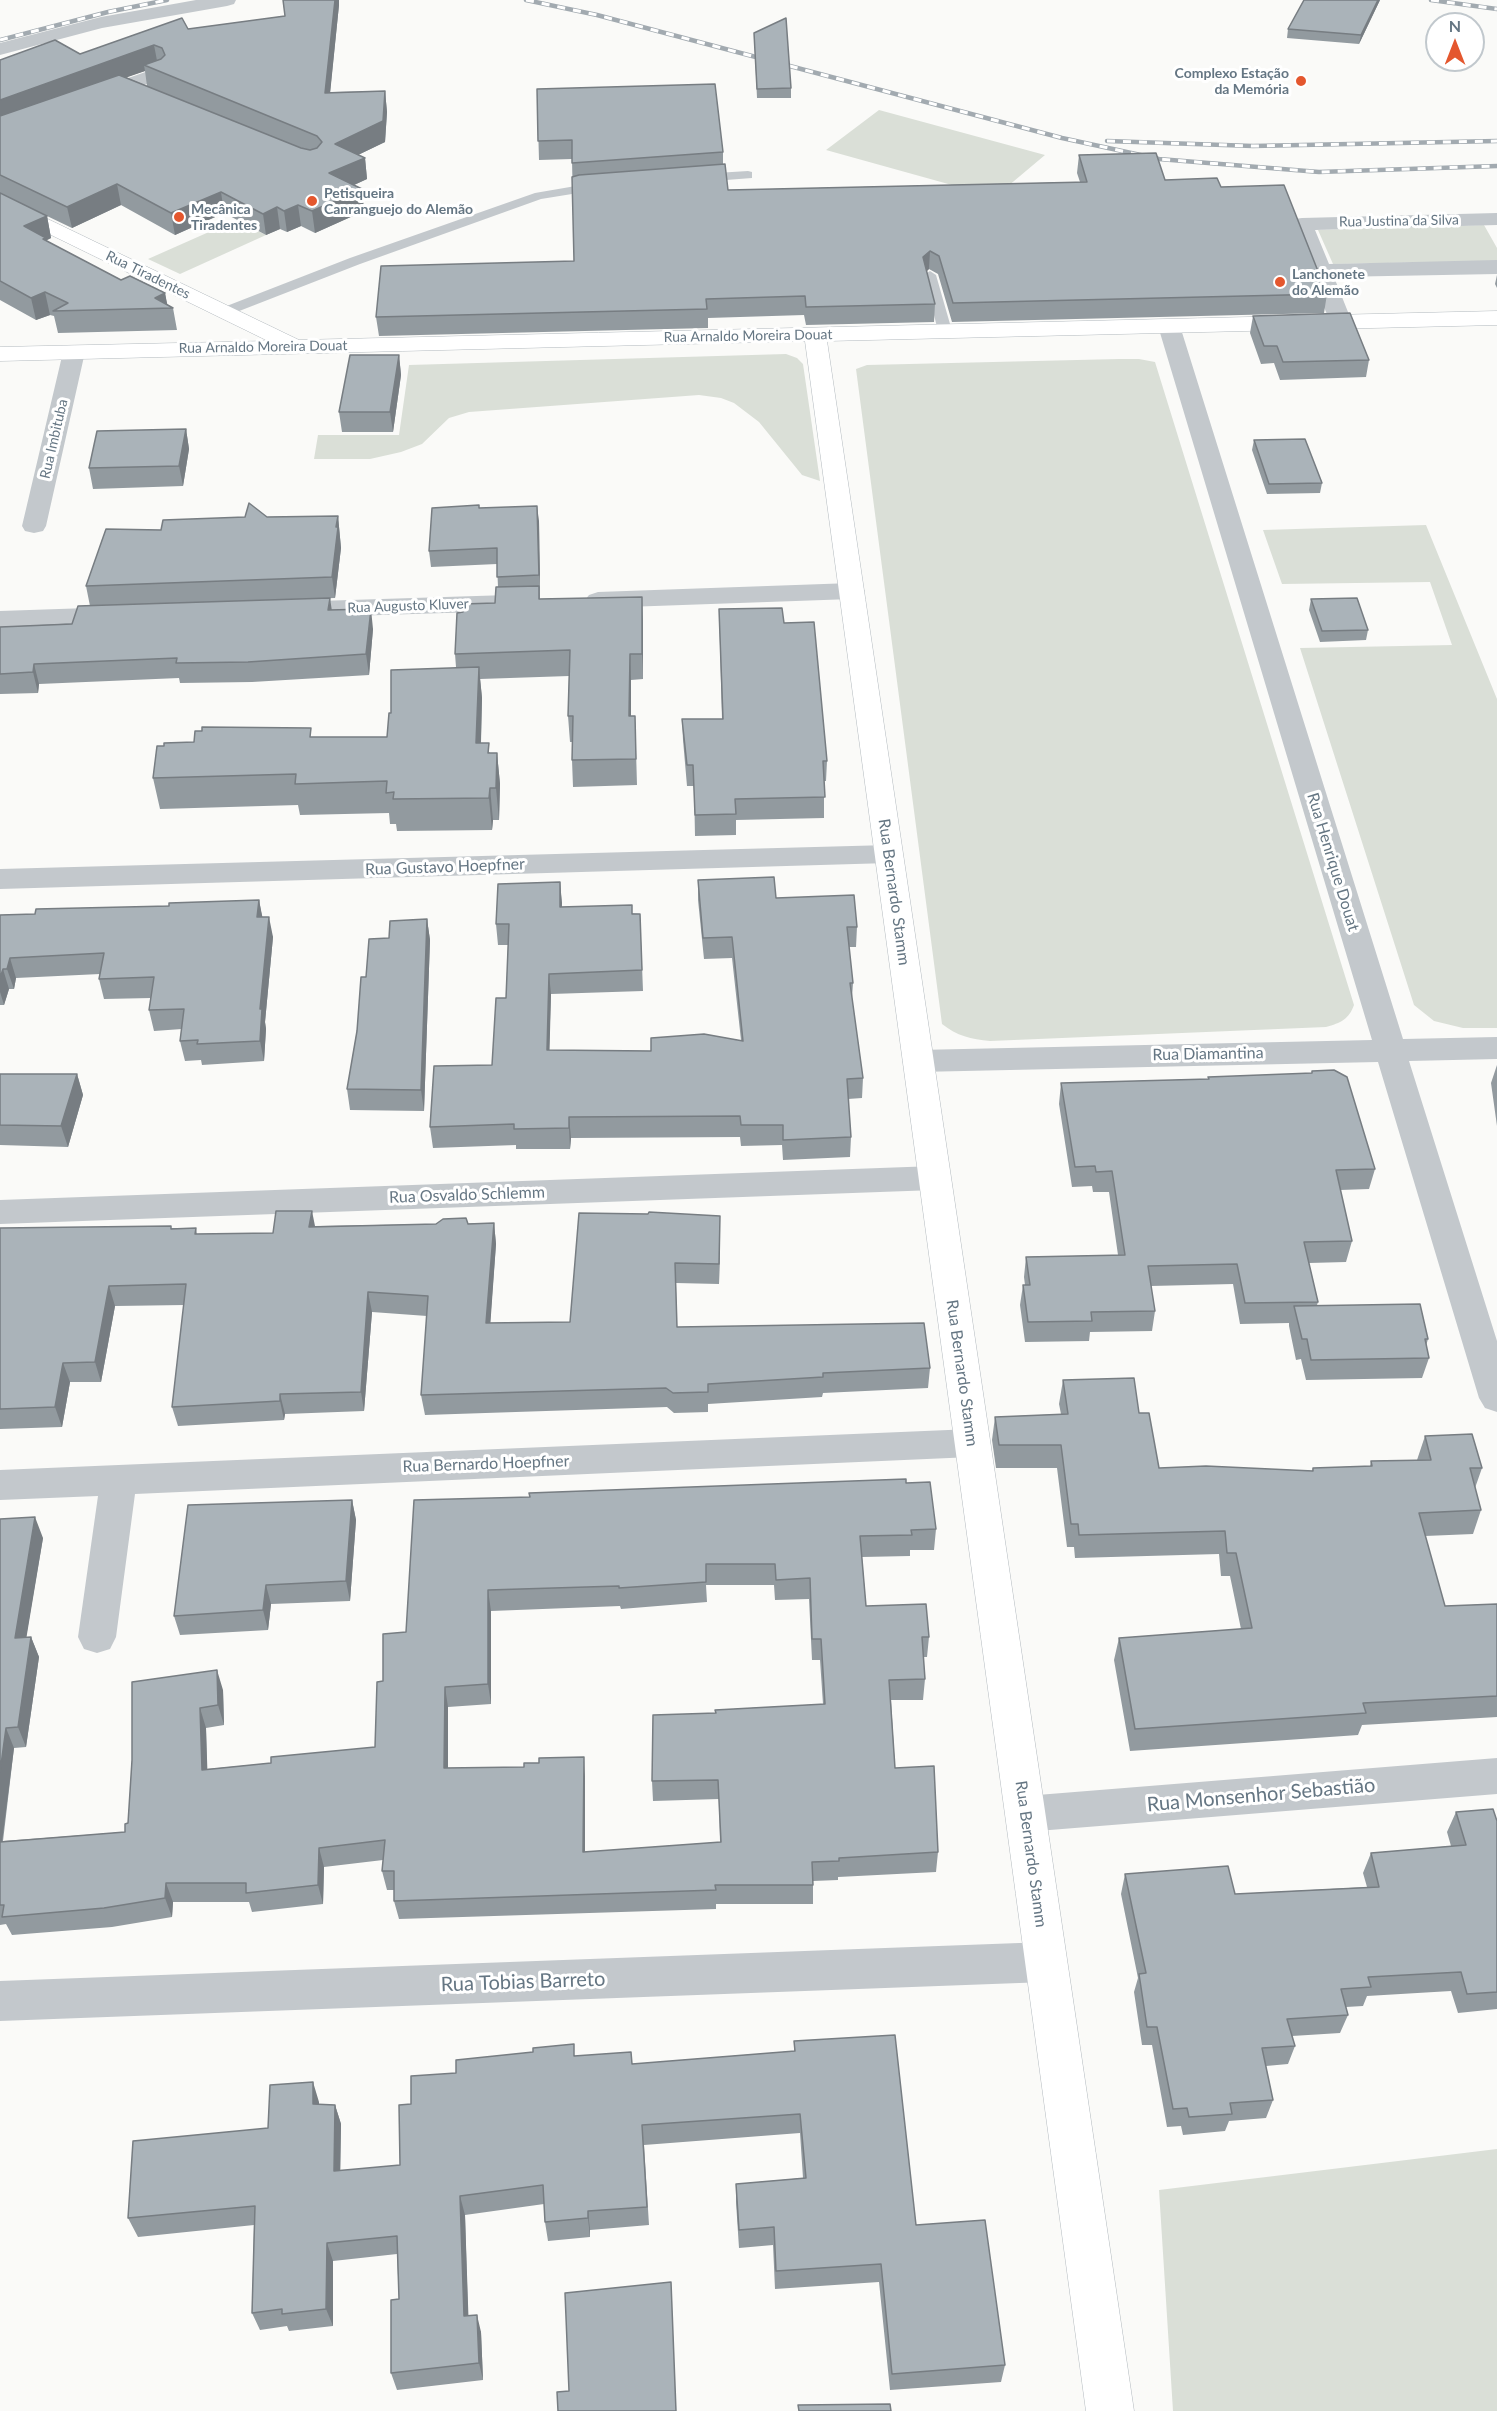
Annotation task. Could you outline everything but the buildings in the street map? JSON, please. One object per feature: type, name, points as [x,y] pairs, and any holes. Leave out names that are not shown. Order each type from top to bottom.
[{"type":"street","points":[[0,49],[101,23],[227,0]]},
{"type":"street","points":[[74,103],[157,74]]},
{"type":"street","points":[[123,86],[154,99]]},
{"type":"street","name":"Rua Tiradentes","points":[[0,202],[296,347]]},
{"type":"street","name":"Rua Justina da Silva","points":[[1320,271],[1302,224],[1497,219]]},
{"type":"street","points":[[1341,322],[1320,271],[1497,267]]},
{"type":"street","points":[[188,349],[206,344],[217,336],[224,312]]},
{"type":"street","name":"Rua Arnaldo Moreira Douat","points":[[0,354],[1497,318]]},
{"type":"street","name":"Rua Henrique Douat","points":[[1169,326],[1391,1050],[1487,1332],[1497,1398]]},
{"type":"street","name":"Rua Bernardo Stamm","points":[[815,334],[1110,2411]]},
{"type":"street","name":"Rua Imbituba","points":[[34,526],[74,352]]},
{"type":"street","points":[[572,601],[852,591]]},
{"type":"street","name":"Rua Augusto Kluver","points":[[262,611],[537,602]]},
{"type":"street","points":[[0,619],[143,614]]},
{"type":"street","name":"Rua Gustavo Hoepfner","points":[[0,879],[889,854]]},
{"type":"street","name":"Rua Diamantina","points":[[918,1061],[1497,1048]]},
{"type":"street","name":"Rua Osvaldo Schlemm","points":[[0,1212],[935,1178]]},
{"type":"street","name":"Rua Bernardo Hoepfner","points":[[0,1485],[972,1443]]},
{"type":"street","points":[[97,1637],[119,1479]]},
{"type":"street","name":"Rua Monsenhor Sebastião","points":[[1025,1814],[1497,1776]]},
{"type":"street","name":"Rua Tobias Barreto","points":[[0,2001],[1046,1962]]},
{"type":"lane","points":[[692,179],[748,175]]},
{"type":"lane","points":[[224,312],[355,261],[539,196],[580,187],[613,185]]},
{"type":"lane","points":[[930,275],[945,331]]},
{"type":"shaded area","points":[[879,110],[1045,155],[995,197],[826,150]]},
{"type":"shaded area","points":[[236,220],[266,235],[180,274],[148,259]]},
{"type":"shaded area","points":[[1484,225],[1497,248],[1497,261],[1333,264],[1318,230]]},
{"type":"shaded area","points":[[786,354],[797,358],[803,364],[820,481],[802,475],[759,422],[734,403],[721,398],[699,395],[469,412],[449,418],[422,444],[401,452],[370,459],[314,459],[318,435],[399,435],[409,365]]},
{"type":"shaded area","points":[[1139,359],[1155,362],[1354,1005],[1347,1017],[1326,1027],[990,1041],[964,1036],[942,1024],[856,369],[867,365]]},
{"type":"shaded area","points":[[1426,525],[1497,699],[1497,1028],[1463,1028],[1434,1021],[1414,1005],[1300,648],[1452,645],[1430,582],[1282,584],[1263,530]]},
{"type":"shaded area","points":[[1497,2149],[1497,2411],[1173,2411],[1159,2190]]},
{"type":"railway","points":[[0,40],[108,12],[167,0]]},
{"type":"railway","points":[[526,0],[597,15],[1062,138],[1159,159],[1319,172],[1497,166]]},
{"type":"railway","points":[[1431,0],[1497,9]]},
{"type":"railway","points":[[1107,141],[1253,146],[1497,141]]},
{"type":"place","name":"Complexo Estação da Memória","points":[[1301,81]]},
{"type":"place","name":"Petisqueira Canranguejo do Alemão","points":[[312,201]]},
{"type":"place","name":"Mecânica Tiradentes","points":[[179,217]]},
{"type":"place","name":"Lanchonete do Alemão","points":[[1280,282]]}]
